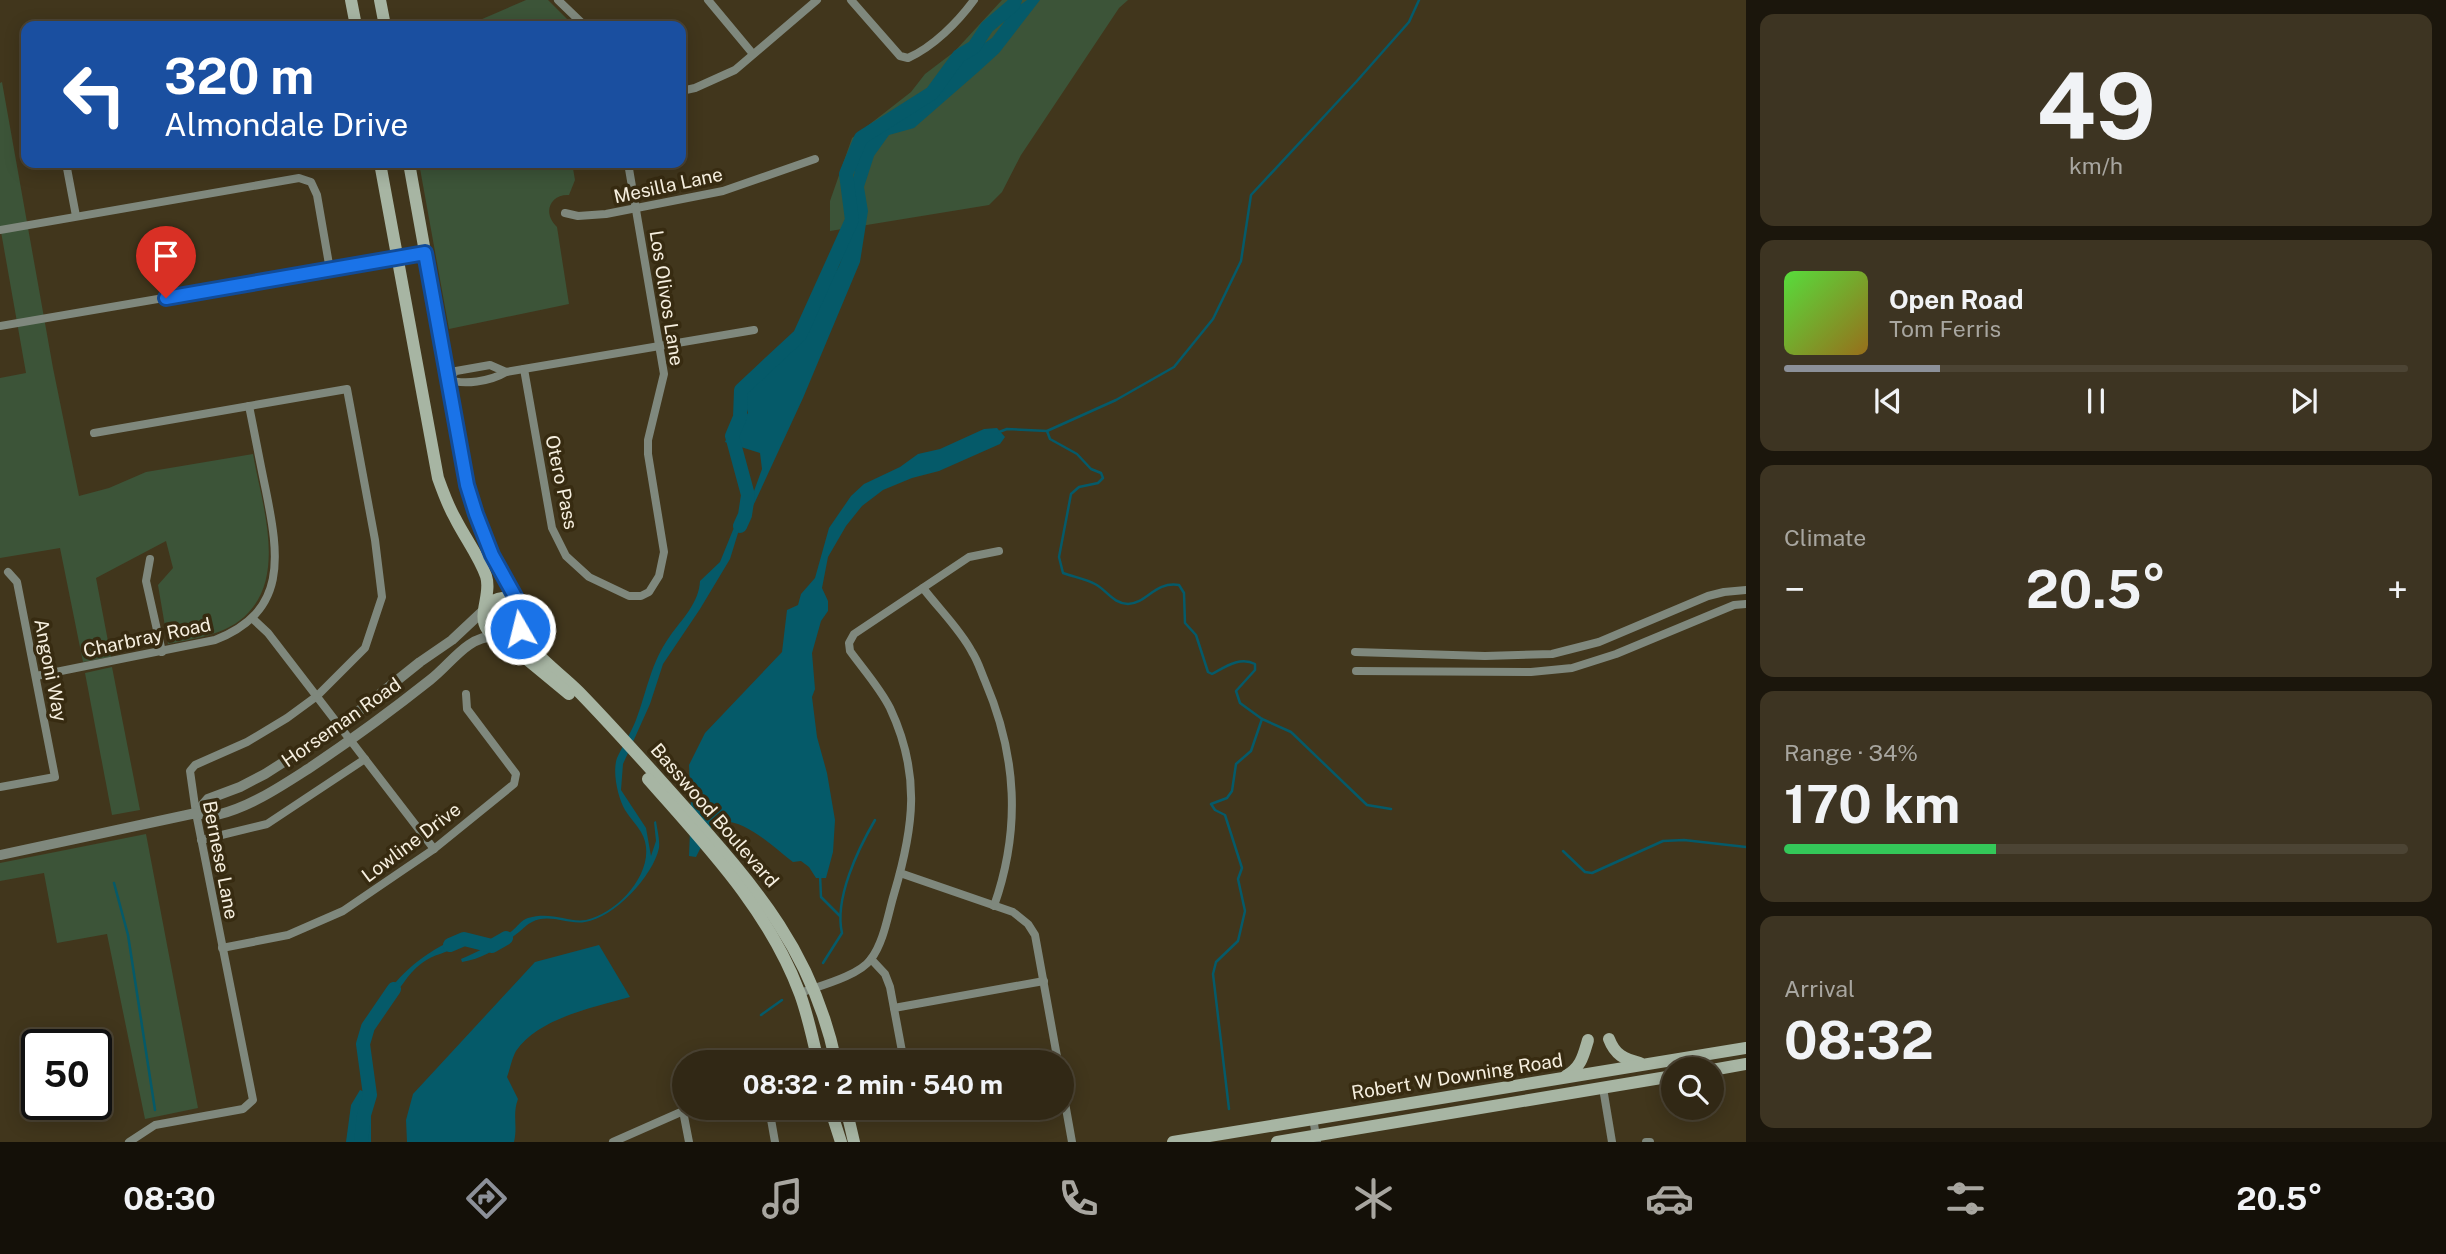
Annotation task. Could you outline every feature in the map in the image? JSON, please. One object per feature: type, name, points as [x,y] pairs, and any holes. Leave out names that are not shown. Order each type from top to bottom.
[{"type":"main road","points":[[351,0],[355,21]]},
{"type":"main road","points":[[380,0],[384,21]]},
{"type":"main road","points":[[381,168],[435,463],[450,507],[485,574],[488,587],[483,619],[485,628],[498,637],[514,635],[524,621],[522,609],[492,555],[476,514],[463,464],[410,168]]},
{"type":"main road","points":[[397,258],[425,253]]},
{"type":"main road","points":[[485,608],[491,601],[502,597],[519,604]]},
{"type":"main road","name":"Basswood Boulevard","points":[[524,621],[526,635],[533,649],[772,911],[814,988],[833,1050]]},
{"type":"main road","name":"Basswood Boulevard","points":[[498,637],[561,686],[606,726]]},
{"type":"main road","name":"Basswood Boulevard","points":[[724,858],[765,924],[800,993],[815,1050]]},
{"type":"main road","points":[[1609,1039],[1613,1049],[1626,1060],[1647,1065]]},
{"type":"main road","points":[[1560,1080],[1577,1069],[1588,1040]]},
{"type":"main road","name":"Robert W Downing Road","points":[[1173,1142],[1746,1048]]},
{"type":"main road","points":[[1724,1068],[1746,1064]]},
{"type":"main road","name":"Robert W Downing Road","points":[[1277,1142],[1323,1138],[1661,1078]]},
{"type":"main road","points":[[834,1120],[841,1142]]},
{"type":"main road","points":[[849,1120],[854,1142]]},
{"type":"street","points":[[558,0],[579,21]]},
{"type":"street","points":[[708,0],[753,54]]},
{"type":"street","points":[[686,90],[735,70],[817,0]]},
{"type":"street","points":[[851,0],[900,56],[908,58],[921,53],[964,14],[974,0]]},
{"type":"street","name":"Mesilla Lane","points":[[565,213],[578,216],[606,214],[723,191],[815,159]]},
{"type":"street","points":[[67,168],[76,216]]},
{"type":"street","name":"Los Olivos Lane","points":[[629,168],[664,374],[648,440],[664,552],[659,576],[649,592],[641,596]]},
{"type":"street","points":[[0,230],[299,178],[311,182],[317,195],[330,270]]},
{"type":"street","points":[[0,326],[397,258]]},
{"type":"street","points":[[506,372],[491,365],[456,371],[448,379],[458,384],[506,372],[754,330]]},
{"type":"street","points":[[484,366],[486,379]]},
{"type":"street","name":"Otero Pass","points":[[524,369],[552,528],[566,556],[589,577],[629,596],[641,596]]},
{"type":"street","points":[[93,433],[347,389],[375,540],[382,597],[365,648],[317,696]]},
{"type":"street","points":[[250,406],[275,539],[275,565],[268,595],[253,619],[268,633],[434,849]]},
{"type":"street","points":[[800,993],[844,976],[871,959],[881,938],[900,873],[911,822],[911,779],[903,741],[889,706],[850,651],[849,643],[854,634],[970,557],[999,551]]},
{"type":"street","points":[[150,559],[146,581],[162,652]]},
{"type":"street","name":"Angoni Way","points":[[0,787],[55,777],[18,582],[8,572]]},
{"type":"street","points":[[923,588],[972,651],[992,697],[1004,738],[1011,779],[1013,819],[1008,861],[993,906]]},
{"type":"street","points":[[1355,652],[1529,656],[1575,650],[1635,628],[1708,596],[1746,590]]},
{"type":"street","points":[[1356,671],[1539,671],[1572,668],[1616,654],[1735,605],[1746,604]]},
{"type":"street","name":"Horseman Road","points":[[196,813],[208,799],[265,774],[340,726],[452,640],[485,608]]},
{"type":"street","name":"Charbray Road","points":[[36,677],[215,640],[234,633],[253,619]]},
{"type":"street","points":[[1635,628],[1643,642]]},
{"type":"street","name":"Horseman Road","points":[[0,855],[196,813],[214,816],[250,803],[283,785],[351,740],[432,678],[468,644],[479,638],[498,637]]},
{"type":"street","points":[[1420,671],[1421,653]]},
{"type":"street","points":[[1485,656],[1485,671]]},
{"type":"street","name":"Lowline Drive","points":[[222,948],[288,935],[343,911],[434,849],[514,784],[516,774],[467,709],[466,694]]},
{"type":"street","name":"Bernese Lane","points":[[129,1142],[155,1125],[243,1109],[253,1100],[190,776],[192,768],[247,742],[317,696]]},
{"type":"street","points":[[201,840],[267,824],[365,759]]},
{"type":"street","points":[[900,873],[1013,912],[1028,924],[1035,935],[1056,1050]]},
{"type":"street","points":[[871,959],[885,974],[890,987],[902,1050]]},
{"type":"street","points":[[894,1008],[1044,981]]},
{"type":"street","points":[[1603,1088],[1612,1142]]},
{"type":"street","points":[[613,1142],[672,1116]]},
{"type":"street","points":[[1319,1117],[1323,1138]]},
{"type":"street","points":[[1319,1117],[1323,1138]]},
{"type":"street","points":[[688,1120],[689,1142]]},
{"type":"street","points":[[771,1120],[775,1142]]},
{"type":"street","points":[[1068,1120],[1072,1142]]},
{"type":"green space","points":[[526,0],[548,0],[569,21],[478,21]]},
{"type":"green space","points":[[1002,0],[1128,0],[1119,8],[1021,155],[1002,192],[989,205],[830,231],[830,201],[852,138],[911,92],[925,74],[954,52]]},
{"type":"green space","points":[[2,82],[53,368],[79,496],[109,488],[146,472],[253,454],[266,520],[268,565],[264,586],[255,605],[239,621],[223,630],[168,644],[158,585],[173,568],[166,541],[96,578],[111,657],[83,662],[60,548],[0,558],[0,378],[26,373],[0,226]]},
{"type":"green space","points":[[420,168],[573,168],[575,180],[569,195],[553,201],[549,210],[552,222],[557,227],[569,304],[449,329]]},
{"type":"green space","points":[[112,667],[140,810],[112,815],[85,673]]},
{"type":"green space","points":[[146,834],[198,1108],[145,1119],[107,934],[57,943],[44,873],[0,881],[0,863]]},
{"type":"water","points":[[1027,0],[1040,0],[999,53],[914,128],[889,135],[874,156],[864,187],[868,211],[860,262],[803,398],[738,533],[730,559],[663,664],[650,704],[623,764],[621,790],[646,828],[651,856],[656,841],[656,821],[659,848],[649,871],[620,904],[596,919],[585,922],[538,920],[528,924],[492,951],[462,962],[461,959],[500,939],[526,919],[552,916],[586,920],[612,908],[634,886],[646,859],[646,845],[620,799],[615,777],[617,758],[636,720],[658,656],[693,604],[700,581],[720,562],[762,469],[760,453],[725,442],[748,413],[743,394],[753,387],[804,326],[839,266],[858,215],[852,183],[862,141],[873,131],[932,96],[953,75],[967,55],[992,38],[1013,10]]},
{"type":"water","points":[[997,428],[1005,437],[1000,444],[939,471],[883,490],[862,506],[846,526],[828,557],[822,588],[828,601],[828,611],[821,621],[812,653],[815,689],[812,697],[817,737],[827,773],[835,820],[833,852],[826,878],[816,878],[801,861],[793,862],[756,833],[723,821],[713,823],[696,857],[689,856],[689,765],[705,733],[782,652],[787,610],[798,605],[801,594],[815,578],[829,528],[851,496],[864,484],[900,467],[918,454],[940,449],[984,429]]},
{"type":"water","points":[[464,935],[471,937],[460,946],[422,963],[385,1003],[383,999],[409,969],[429,953]]},
{"type":"water","points":[[599,945],[630,997],[553,1022],[538,1030],[516,1051],[507,1077],[518,1099],[514,1142],[407,1142],[406,1120],[413,1094],[535,962]]},
{"type":"water","points":[[360,1090],[365,1092],[371,1109],[371,1142],[346,1142],[351,1105]]},
{"type":"waterway","points":[[740,526],[748,495],[732,436],[740,417],[741,390],[800,335],[852,220],[846,174],[861,138],[932,93],[959,56],[974,47],[987,27],[1013,5],[1015,0]]},
{"type":"waterway","points":[[999,432],[1007,429],[1047,431],[1116,400],[1174,367],[1213,319],[1241,261],[1251,195],[1409,22],[1419,0]]},
{"type":"waterway","points":[[1047,431],[1050,439],[1077,454],[1091,469],[1101,473],[1103,478],[1098,483],[1079,487],[1071,494],[1059,557],[1063,573],[1091,582],[1114,599],[1128,604],[1163,586],[1179,585],[1184,593],[1185,623],[1196,635],[1208,672],[1212,674],[1238,662],[1255,664],[1255,670],[1236,691],[1240,703],[1262,719],[1291,732],[1367,805],[1391,809]]},
{"type":"waterway","points":[[1229,1109],[1213,974],[1216,962],[1238,941],[1245,911],[1238,879],[1242,868],[1225,815],[1215,810],[1211,804],[1227,798],[1232,791],[1236,764],[1251,751],[1262,719]]},
{"type":"waterway","points":[[823,963],[842,933],[840,920],[844,890],[875,820]]},
{"type":"waterway","points":[[1563,851],[1585,872],[1592,873],[1663,841],[1684,840],[1746,847]]},
{"type":"waterway","points":[[820,875],[821,897],[840,916]]},
{"type":"waterway","points":[[114,883],[128,935],[155,1110]]},
{"type":"waterway","points":[[450,945],[464,939],[492,946],[506,938]]},
{"type":"waterway","points":[[361,1142],[364,1115],[370,1095],[363,1044],[368,1027],[394,989]]},
{"type":"waterway","points":[[761,1015],[782,1000]]},
{"type":"route","points":[[166,298],[425,253],[467,485],[484,537],[522,609],[524,621],[520,629]]}]
